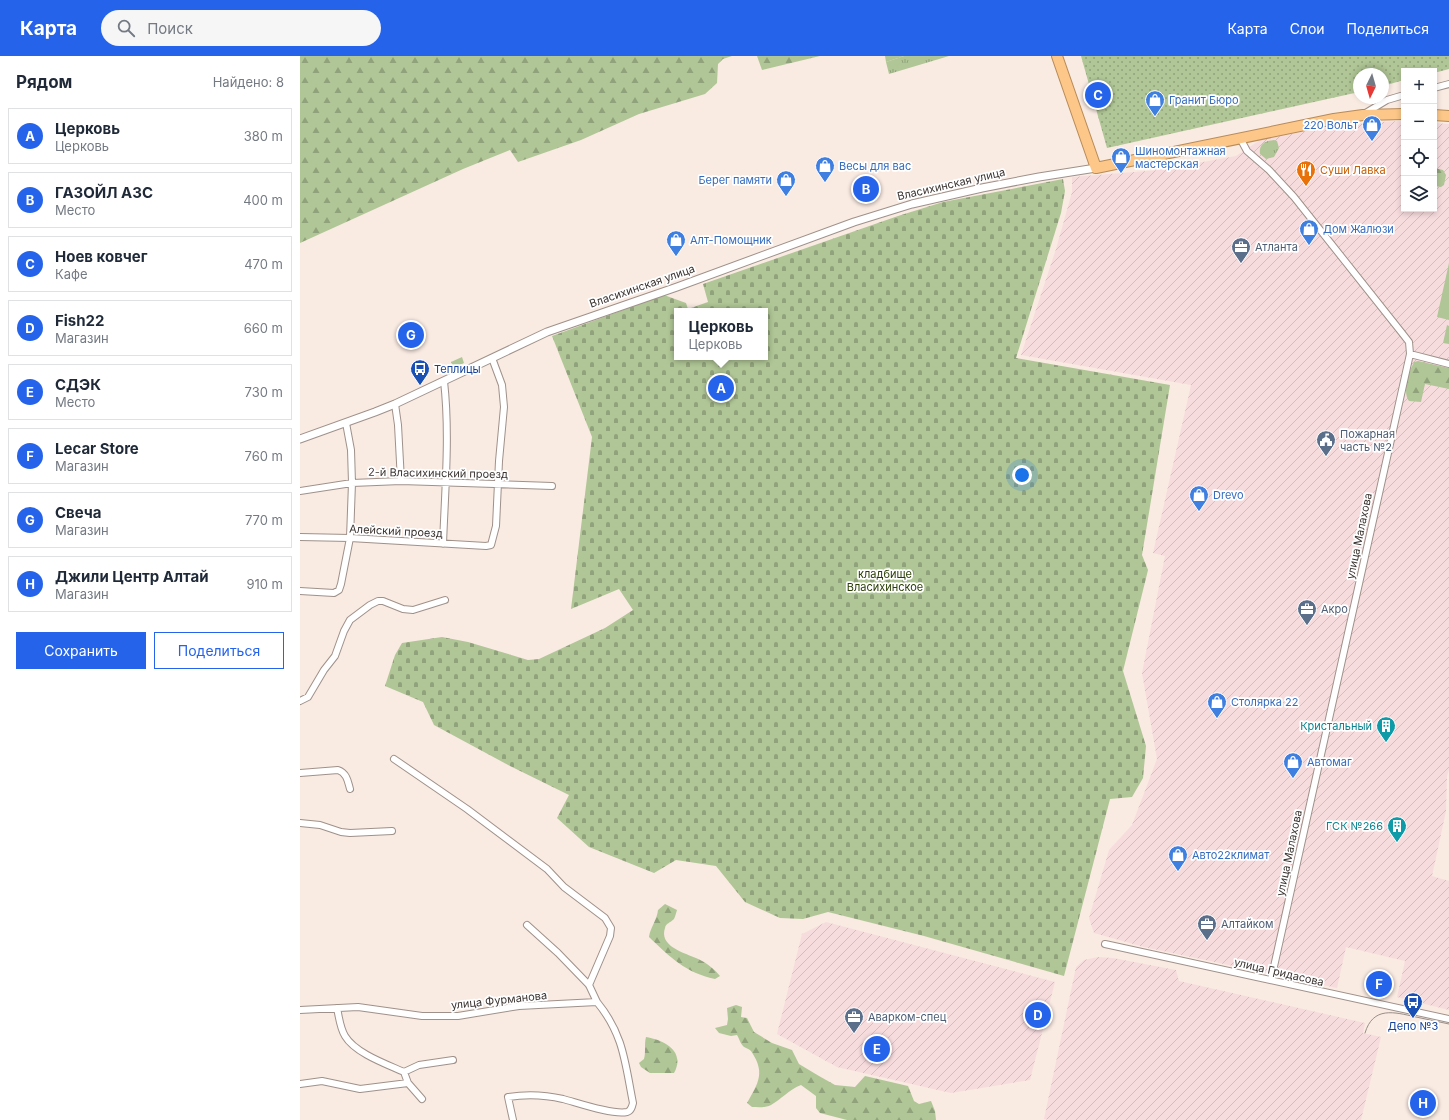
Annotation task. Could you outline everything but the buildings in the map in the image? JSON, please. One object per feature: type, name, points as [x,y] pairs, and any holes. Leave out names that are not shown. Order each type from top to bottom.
[{"type":"highway","points":[[1057,56],[1096,168]]},
{"type":"highway","name":"Власихинская улица","points":[[1096,168],[1314,123],[1363,115],[1401,114]]},
{"type":"highway","points":[[1437,115],[1449,116]]},
{"type":"street","points":[[1437,87],[1449,84]]},
{"type":"street","points":[[1363,115],[1387,100],[1401,97]]},
{"type":"street","points":[[1240,138],[1247,150],[1269,170],[1294,197],[1402,333],[1409,342],[1410,354],[1449,364]]},
{"type":"street","name":"Власихинская улица","points":[[300,438],[346,423],[395,404],[533,338],[572,322],[677,287],[854,222],[905,206],[982,188],[1039,176],[1096,168]]},
{"type":"street","name":"улица Малахова","points":[[1271,980],[1410,354]]},
{"type":"street","points":[[492,358],[502,384],[504,407],[498,484]]},
{"type":"street","points":[[443,544],[446,482],[446,406],[444,381]]},
{"type":"street","points":[[395,404],[398,425],[401,481]]},
{"type":"street","points":[[300,591],[334,593],[339,590],[350,538],[352,483],[351,450],[346,423]]},
{"type":"street","name":"2-й Власихинский проезд","points":[[300,492],[352,483],[401,481],[552,486]]},
{"type":"street","name":"Алейский проезд","points":[[300,537],[350,538],[486,546],[491,545],[496,526],[498,484]]},
{"type":"street","points":[[300,701],[308,697],[324,670],[335,656],[344,631],[350,620],[370,605],[378,601],[383,601],[402,609],[413,610],[445,600]]},
{"type":"street","points":[[394,759],[526,852],[548,869],[564,887],[605,918],[611,928],[610,936],[589,985]]},
{"type":"street","points":[[300,773],[338,770],[343,772],[346,776],[350,789]]},
{"type":"street","points":[[300,823],[320,825],[341,832],[350,833],[392,831]]},
{"type":"street","points":[[513,1120],[508,1097],[514,1096],[536,1095],[562,1099],[594,1108],[621,1112],[628,1112],[632,1108],[633,1103],[620,1042],[607,1015],[597,1002],[589,985],[558,953],[527,925]]},
{"type":"street","name":"улица Гридасова","points":[[1105,944],[1449,1019]]},
{"type":"street","name":"улица Фурманова","points":[[300,1010],[358,1007],[422,1016],[458,1016],[519,1006],[597,1002]]},
{"type":"street","points":[[337,1008],[345,1036],[364,1054],[404,1072],[408,1082],[422,1099]]},
{"type":"street","points":[[404,1072],[419,1065],[453,1060]]},
{"type":"street","points":[[300,1084],[322,1081],[360,1089],[408,1082]]},
{"type":"shaded area","points":[[1401,122],[1401,212],[1437,212],[1437,123],[1449,124],[1449,770],[1447,776],[1446,811],[1432,876],[1449,881],[1449,1010],[1397,997],[1405,961],[1346,947],[1337,988],[1144,947],[1094,933],[1089,918],[1109,850],[1132,825],[1157,759],[1142,673],[1165,556],[1153,553],[1191,385],[1021,355],[1056,249],[1072,192],[1072,177],[1159,170],[1236,156],[1260,140],[1343,124]]},
{"type":"shaded area","points":[[826,922],[1055,982],[1030,1080],[951,1093],[837,1067],[777,1034],[802,934]]},
{"type":"shaded area","points":[[1098,957],[1113,958],[1176,970],[1179,981],[1365,1023],[1363,1033],[1381,1037],[1361,1120],[1044,1119],[1076,967],[1084,960]]},
{"type":"green space","points":[[300,56],[732,56],[723,59],[718,64],[717,83],[705,94],[639,114],[581,140],[518,162],[510,150],[463,169],[300,243]]},
{"type":"green space","points":[[757,56],[820,56],[762,70]]},
{"type":"green space","points":[[885,56],[904,56],[886,62]]},
{"type":"green space","points":[[904,56],[949,56],[889,74],[886,62]]},
{"type":"green space","points":[[1081,56],[1449,56],[1449,69],[1437,72],[1437,68],[1401,68],[1401,81],[1389,84],[1389,68],[1353,68],[1353,93],[1107,148]]},
{"type":"green space","points":[[1268,141],[1277,141],[1279,148],[1274,157],[1266,159],[1260,154],[1260,149],[1264,143]]},
{"type":"green space","points":[[1437,169],[1443,170],[1446,175],[1444,185],[1441,187],[1437,186]]},
{"type":"green space","name":"кладбище Власихинское","points":[[1063,179],[1065,191],[1061,213],[1016,358],[1170,385],[1142,555],[1148,570],[1123,671],[1146,746],[1143,778],[1132,797],[1110,799],[1064,976],[924,936],[828,912],[803,919],[780,918],[745,902],[716,866],[676,860],[654,873],[589,847],[557,818],[569,795],[510,766],[434,725],[423,702],[385,686],[395,655],[402,643],[442,637],[468,642],[528,660],[539,659],[605,628],[633,610],[619,589],[571,609],[592,437],[552,336],[664,295],[686,303],[688,308],[674,308],[674,360],[768,360],[768,308],[691,308],[708,302],[703,284],[898,216],[943,202]]},
{"type":"green space","points":[[1449,263],[1449,320],[1437,317]]},
{"type":"green space","points":[[1447,325],[1449,326],[1449,344],[1443,343]]},
{"type":"green space","points":[[462,357],[464,363],[454,368],[451,362]]},
{"type":"green space","points":[[1418,361],[1449,368],[1449,389],[1425,384],[1421,402],[1409,401],[1406,393],[1407,382],[1414,362]]},
{"type":"green space","points":[[665,904],[677,910],[674,919],[666,926],[664,935],[666,941],[677,950],[704,962],[720,976],[715,979],[695,973],[671,957],[649,937],[658,910]]},
{"type":"green space","points":[[736,1005],[742,1007],[741,1017],[747,1018],[754,1032],[772,1043],[792,1050],[799,1064],[819,1076],[835,1085],[855,1087],[865,1076],[908,1086],[914,1101],[919,1104],[931,1101],[935,1111],[936,1120],[847,1120],[820,1113],[816,1108],[816,1096],[801,1085],[792,1089],[769,1106],[752,1107],[747,1103],[759,1078],[756,1059],[749,1049],[742,1045],[737,1035],[731,1036],[719,1033],[715,1028],[727,1025],[727,1008]]},
{"type":"green space","points":[[646,1037],[666,1044],[675,1053],[677,1065],[674,1073],[650,1073],[641,1067],[639,1063],[644,1059]]},
{"type":"tram line","points":[[1365,1033],[1373,1018],[1385,1013],[1400,1014],[1449,1024]]},
{"type":"place","name":"Ноев ковчег","points":[[1098,95]]},
{"type":"place","name":"Гранит Бюро","points":[[1155,117]]},
{"type":"place","name":"220 Вольт","points":[[1372,142]]},
{"type":"place","name":"Шиномонтажная мастерская","points":[[1121,174]]},
{"type":"place","name":"Весы для вас","points":[[825,183]]},
{"type":"place","name":"Суши Лавка","points":[[1306,187]]},
{"type":"place","name":"ГАЗОЙЛ АЗС","points":[[866,189]]},
{"type":"place","name":"Берег памяти","points":[[786,197]]},
{"type":"place","name":"Дом Жалюзи","points":[[1309,246]]},
{"type":"place","name":"Алт-Помощник","points":[[676,257]]},
{"type":"place","name":"Атланта","points":[[1241,264]]},
{"type":"place","name":"Свеча","points":[[411,335]]},
{"type":"place","name":"Теплицы","points":[[420,386]]},
{"type":"place","name":"Церковь","points":[[721,388]]},
{"type":"place","name":"Пожарная часть №2","points":[[1326,457]]},
{"type":"place","name":"Drevo","points":[[1199,512]]},
{"type":"place","name":"Акро","points":[[1307,626]]},
{"type":"place","name":"Столярка 22","points":[[1217,719]]},
{"type":"place","name":"Кристальный","points":[[1386,743]]},
{"type":"place","name":"Автомаг","points":[[1293,779]]},
{"type":"place","name":"ГСК №266","points":[[1397,843]]},
{"type":"place","name":"Авто22климат","points":[[1178,872]]},
{"type":"place","name":"Алтайком","points":[[1207,941]]},
{"type":"place","name":"Lecar Store","points":[[1379,984]]},
{"type":"place","name":"Fish22","points":[[1038,1015]]},
{"type":"place","name":"Депо №3","points":[[1413,1019]]},
{"type":"place","name":"Аварком-спец","points":[[854,1034]]},
{"type":"place","name":"СДЭК","points":[[877,1049]]},
{"type":"place","name":"Джили Центр Алтай","points":[[1423,1103]]}]
